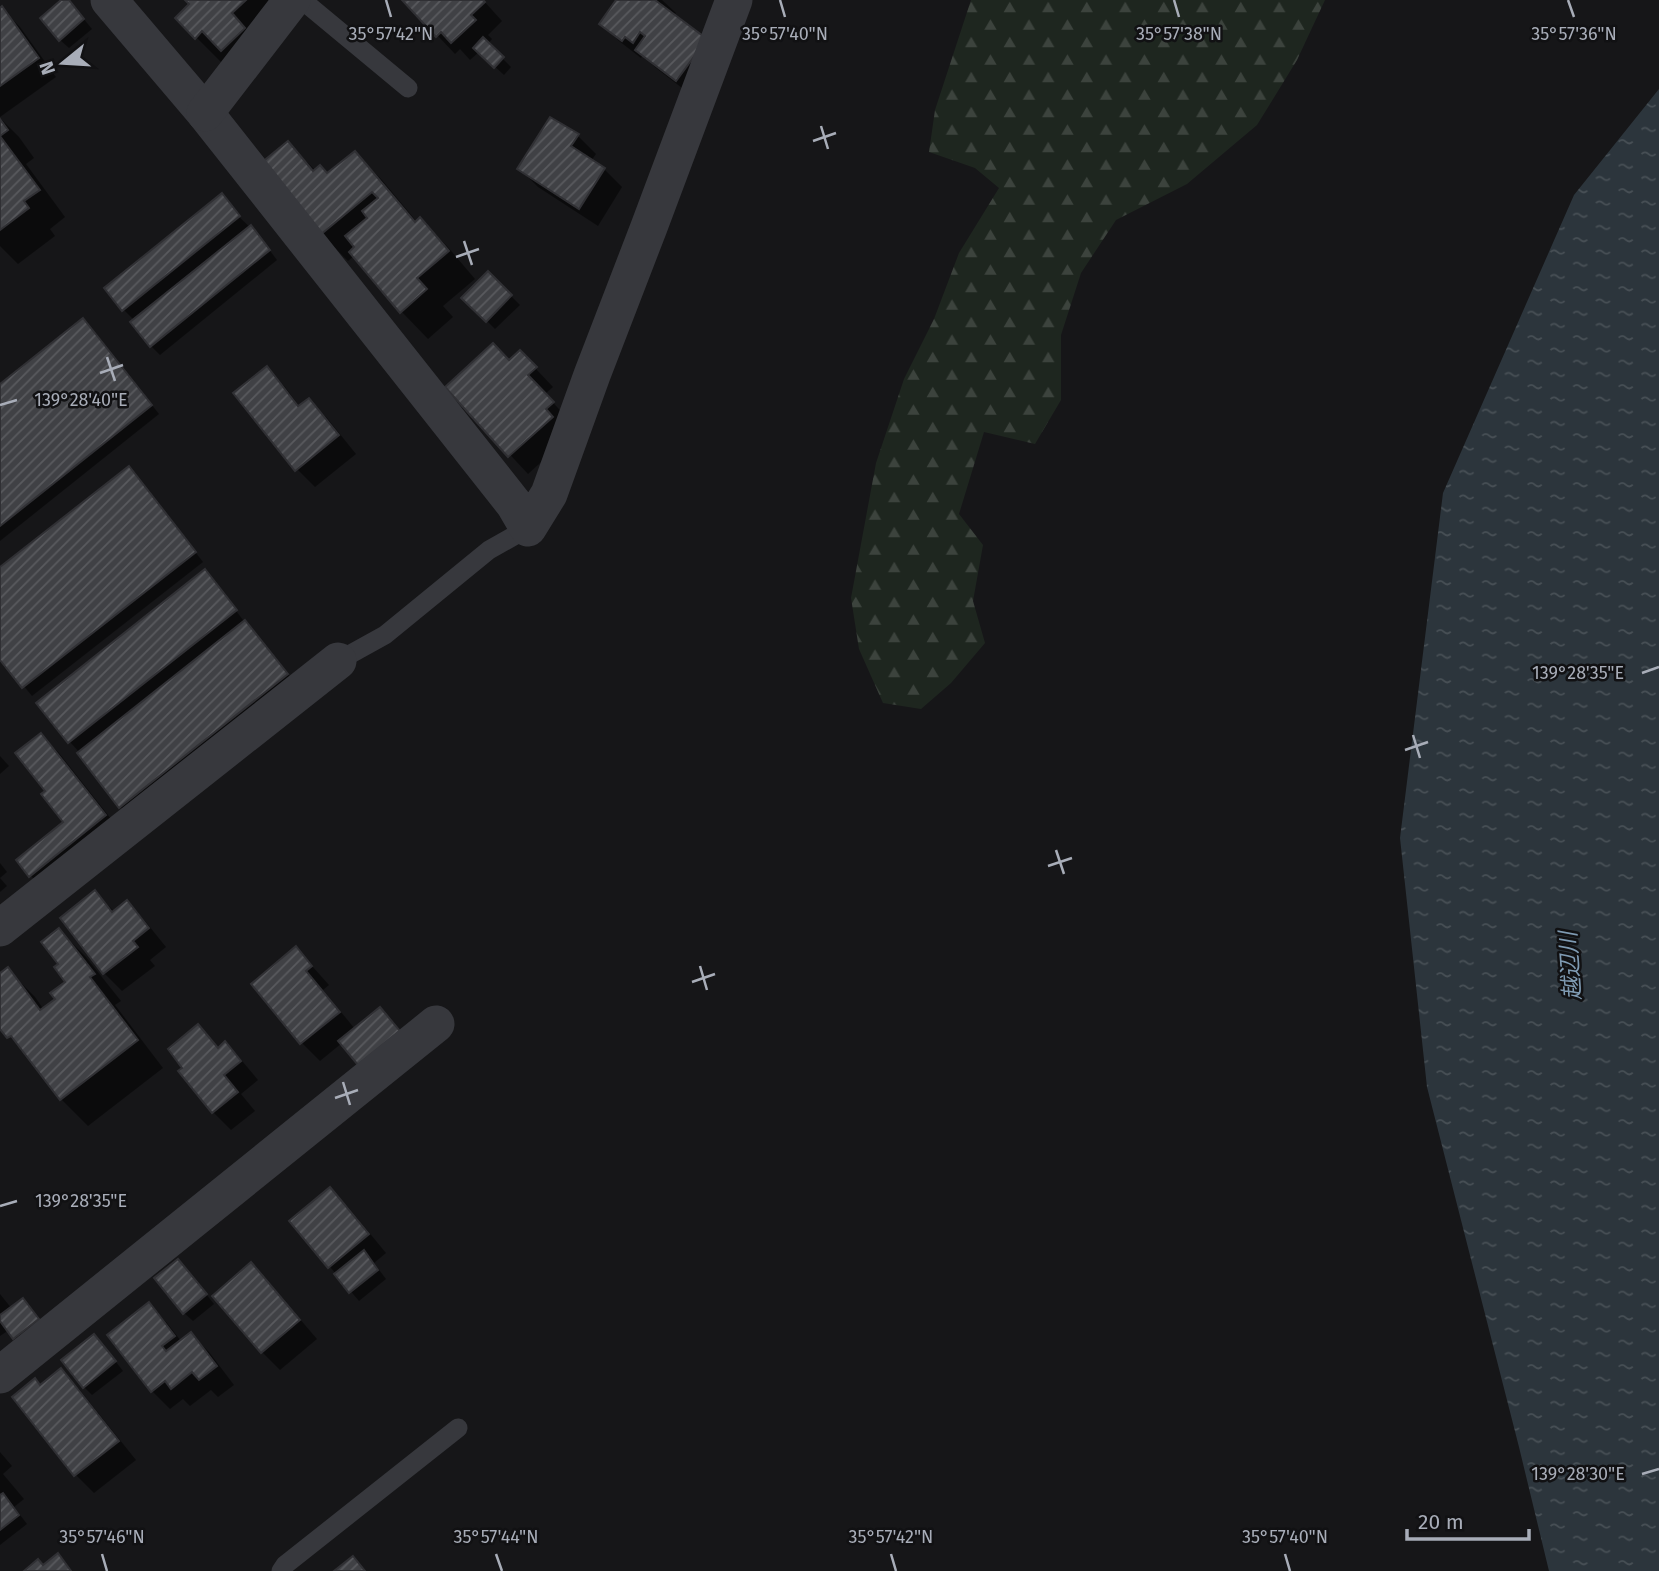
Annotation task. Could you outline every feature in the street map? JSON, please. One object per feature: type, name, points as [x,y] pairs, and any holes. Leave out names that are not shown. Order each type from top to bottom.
[{"type":"street","points":[[109,0],[205,113],[514,504],[528,528],[549,494],[734,0]]},
{"type":"street","points":[[205,113],[292,0]]},
{"type":"street","points":[[0,928],[338,661]]},
{"type":"street","points":[[0,1375],[436,1024]]},
{"type":"lane","points":[[302,0],[408,89]]},
{"type":"lane","points":[[338,661],[384,635],[489,550],[528,528]]},
{"type":"lane","points":[[281,1571],[285,1564],[458,1429]]},
{"type":"green space","points":[[971,0],[1325,0],[1297,60],[1257,125],[1187,184],[1116,220],[1081,273],[1061,335],[1061,400],[1035,444],[984,432],[959,514],[983,545],[973,601],[985,643],[951,683],[921,709],[883,703],[859,649],[851,598],[876,463],[904,379],[934,319],[959,253],[999,188],[975,168],[929,152],[935,110]]},
{"type":"water","name":"越辺川","points":[[1659,89],[1659,1571],[1549,1571],[1427,1087],[1400,838],[1443,493],[1574,195]]},
{"type":"building","points":[[61,0],[69,0],[84,19],[59,41],[40,18]]},
{"type":"building","points":[[185,0],[246,0],[232,13],[245,28],[221,51],[202,31],[195,39],[175,18],[189,4]]},
{"type":"building","points":[[402,0],[485,2],[471,15],[476,20],[451,43],[441,32],[436,37]]},
{"type":"building","points":[[616,0],[655,0],[707,39],[676,81],[635,50],[645,36],[640,32],[633,43],[625,37],[622,41],[599,24]]},
{"type":"building","points":[[2,6],[39,58],[0,86],[0,8]]},
{"type":"building","points":[[483,37],[504,57],[494,68],[473,48]]},
{"type":"building","points":[[550,117],[579,134],[571,146],[605,168],[579,209],[517,169]]},
{"type":"building","points":[[0,119],[8,130],[0,136]]},
{"type":"building","points":[[0,136],[40,190],[24,201],[29,208],[0,230]]},
{"type":"building","points":[[288,141],[313,171],[320,165],[327,173],[355,151],[415,222],[420,217],[449,251],[417,278],[427,289],[400,313],[349,252],[354,247],[345,236],[367,218],[362,211],[378,198],[372,192],[320,235],[260,164]]},
{"type":"building","points":[[222,193],[240,216],[122,311],[104,288]]},
{"type":"building","points":[[251,225],[270,250],[150,347],[130,322]]},
{"type":"building","points":[[488,271],[512,295],[486,322],[461,298]]},
{"type":"building","points":[[83,318],[152,405],[0,526],[0,384]]},
{"type":"building","points":[[493,343],[509,360],[520,350],[537,367],[528,375],[554,402],[546,409],[553,417],[508,457],[445,387]]},
{"type":"building","points":[[267,366],[298,406],[309,398],[339,435],[295,471],[233,393]]},
{"type":"building","points":[[129,466],[196,552],[22,688],[0,660],[0,567]]},
{"type":"building","points":[[205,569],[237,610],[68,743],[36,703]]},
{"type":"building","points":[[245,620],[288,674],[119,808],[77,753]]},
{"type":"building","points":[[41,733],[106,815],[29,877],[16,860],[63,822],[41,794],[45,791],[15,753]]},
{"type":"building","points":[[95,890],[112,912],[127,900],[149,928],[133,941],[138,947],[103,974],[60,918]]},
{"type":"building","points":[[59,928],[95,974],[90,977],[138,1040],[60,1100],[11,1036],[7,1038],[0,1029],[0,973],[8,967],[40,1010],[55,999],[50,993],[65,982],[54,967],[58,964],[41,942]]},
{"type":"building","points":[[296,946],[312,966],[306,971],[340,1012],[300,1044],[251,984]]},
{"type":"building","points":[[380,1007],[400,1031],[358,1065],[338,1041]]},
{"type":"building","points":[[198,1024],[218,1048],[225,1041],[241,1061],[224,1075],[238,1092],[212,1113],[178,1071],[182,1068],[168,1049]]},
{"type":"building","points":[[330,1187],[369,1234],[328,1268],[289,1221]]},
{"type":"building","points":[[364,1250],[378,1270],[349,1293],[334,1274]]},
{"type":"building","points":[[178,1259],[207,1294],[183,1314],[154,1278]]},
{"type":"building","points":[[251,1262],[300,1320],[261,1353],[212,1296]]},
{"type":"building","points":[[23,1298],[39,1319],[13,1339],[0,1321],[0,1315]]},
{"type":"building","points":[[149,1302],[175,1336],[162,1346],[166,1351],[191,1332],[217,1366],[199,1380],[192,1372],[171,1389],[165,1381],[151,1392],[107,1335]]},
{"type":"building","points":[[94,1334],[116,1361],[83,1388],[61,1360]]},
{"type":"building","points":[[61,1368],[119,1441],[74,1476],[12,1397],[35,1378],[40,1385]]},
{"type":"building","points":[[3,1493],[19,1515],[0,1530],[0,1495]]},
{"type":"building","points":[[58,1553],[71,1571],[24,1571],[38,1559],[43,1565]]},
{"type":"building","points":[[353,1556],[365,1571],[334,1571]]}]
